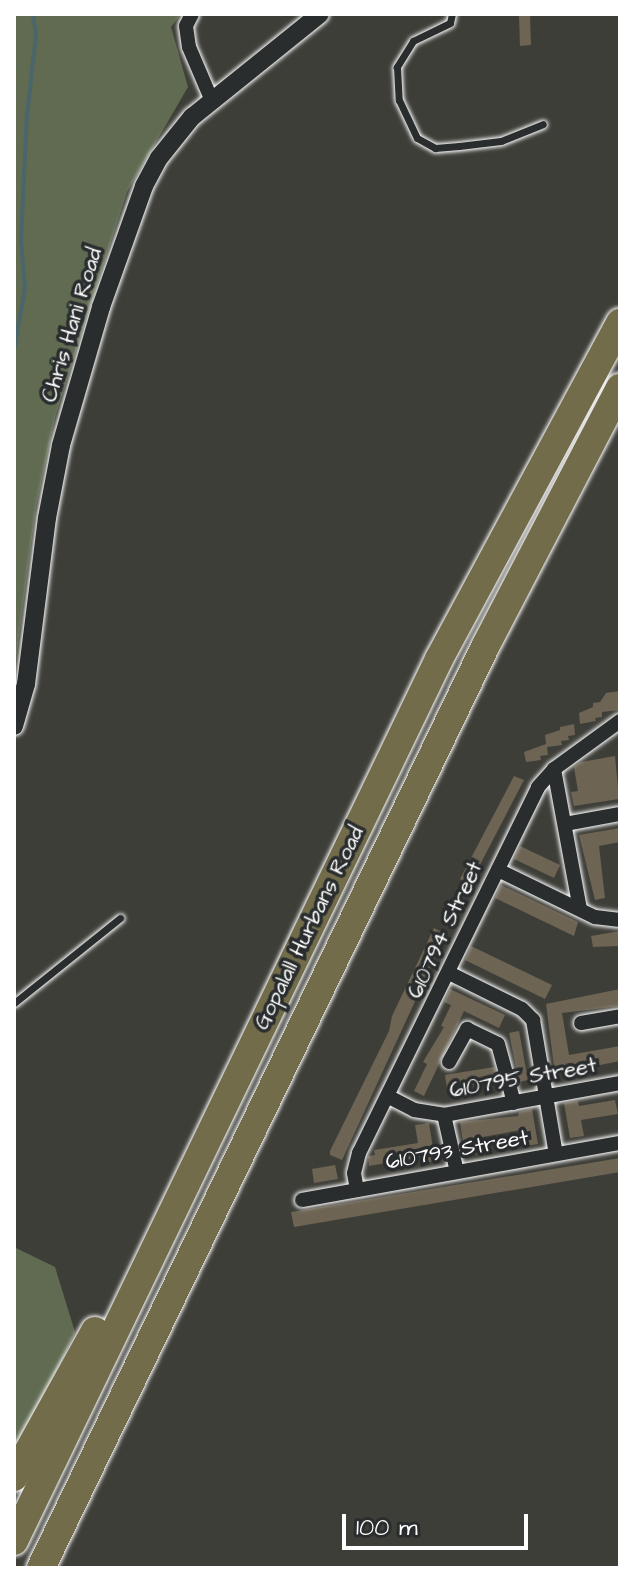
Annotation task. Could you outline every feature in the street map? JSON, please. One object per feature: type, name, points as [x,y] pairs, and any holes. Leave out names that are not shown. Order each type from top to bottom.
[{"type":"highway","name":"Gopalall Hurbans Road","points":[[14,1541],[439,659],[620,323]]},
{"type":"highway","name":"Gopalall Hurbans Road","points":[[41,1568],[486,645],[620,388]]},
{"type":"highway","points":[[14,1477],[186,1155],[213,1107],[235,1081]]},
{"type":"street","points":[[192,14],[186,26],[189,47],[212,101]]},
{"type":"street","name":"Chris Hani Road","points":[[14,726],[26,684],[47,518],[61,445],[101,307],[144,186],[175,136],[212,101],[320,14]]},
{"type":"street","name":"610794 Street","points":[[357,1190],[354,1173],[359,1153],[538,787],[554,769],[620,721]]},
{"type":"street","points":[[554,769],[580,909]]},
{"type":"street","points":[[565,824],[620,814]]},
{"type":"street","points":[[498,870],[605,920],[620,920]]},
{"type":"street","points":[[449,973],[522,1009],[533,1020],[556,1154]]},
{"type":"street","points":[[581,1023],[620,1016]]},
{"type":"street","points":[[449,1062],[467,1029],[498,1044],[514,1103]]},
{"type":"street","name":"610795 Street","points":[[389,1097],[414,1110],[444,1115],[620,1083]]},
{"type":"street","points":[[444,1115],[457,1172]]},
{"type":"street","name":"610793 Street","points":[[302,1200],[620,1143]]},
{"type":"lane","points":[[452,14],[450,23],[413,41],[397,67],[399,100],[417,138],[435,148],[459,146],[501,141],[543,124]]},
{"type":"lane","points":[[14,1003],[120,918]]},
{"type":"green space","points":[[14,14],[181,14],[171,27],[188,87],[127,192],[56,414],[36,507],[14,675]]},
{"type":"green space","points":[[14,1247],[55,1267],[75,1332],[37,1413],[14,1453]]},
{"type":"building","points":[[519,16],[530,16],[531,45],[520,46]]},
{"type":"building","points":[[620,691],[620,710],[602,712],[602,717],[595,718],[596,721],[580,724],[579,713],[600,702],[606,693]]},
{"type":"building","points":[[574,724],[575,735],[568,736],[569,740],[561,741],[562,745],[547,747],[548,755],[540,756],[541,760],[526,762],[524,752],[546,744],[545,735]]},
{"type":"building","points":[[615,756],[619,799],[574,806],[571,792],[578,791],[574,767],[581,762]]},
{"type":"building","points":[[514,776],[524,780],[470,884],[460,879]]},
{"type":"building","points":[[620,828],[620,842],[599,846],[605,898],[595,900],[579,835]]},
{"type":"building","points":[[520,846],[560,865],[554,878],[514,859]]},
{"type":"building","points":[[501,885],[578,922],[574,936],[495,898]]},
{"type":"building","points":[[434,928],[446,934],[342,1160],[330,1155],[389,1031],[392,1016]]},
{"type":"building","points":[[620,931],[620,946],[593,947],[591,936]]},
{"type":"building","points":[[471,946],[552,985],[545,999],[465,960]]},
{"type":"building","points":[[450,989],[505,1015],[499,1028],[464,1011],[424,1096],[414,1091],[427,1064],[423,1062],[444,1027],[441,1026],[451,1005],[444,1002]]},
{"type":"building","points":[[620,989],[620,1006],[562,1013],[569,1055],[620,1046],[620,1061],[555,1074],[546,1004]]},
{"type":"building","points":[[519,1031],[528,1080],[519,1082],[509,1033]]},
{"type":"building","points":[[494,1067],[498,1081],[447,1089],[445,1075]]},
{"type":"building","points":[[615,1100],[618,1114],[581,1120],[584,1136],[570,1138],[564,1103],[578,1101],[579,1106]]},
{"type":"building","points":[[532,1109],[538,1144],[524,1146],[521,1130],[477,1138],[479,1154],[465,1156],[460,1122],[518,1116],[519,1112]]},
{"type":"building","points":[[429,1123],[435,1161],[421,1163],[420,1157],[369,1166],[368,1156],[375,1155],[374,1150],[418,1143],[415,1125]]},
{"type":"building","points":[[620,1158],[620,1172],[294,1227],[291,1212]]},
{"type":"building","points":[[335,1165],[338,1179],[314,1183],[312,1169]]},
{"type":"waterway","points":[[14,350],[25,288],[21,240],[27,115],[36,35],[33,14]]}]
